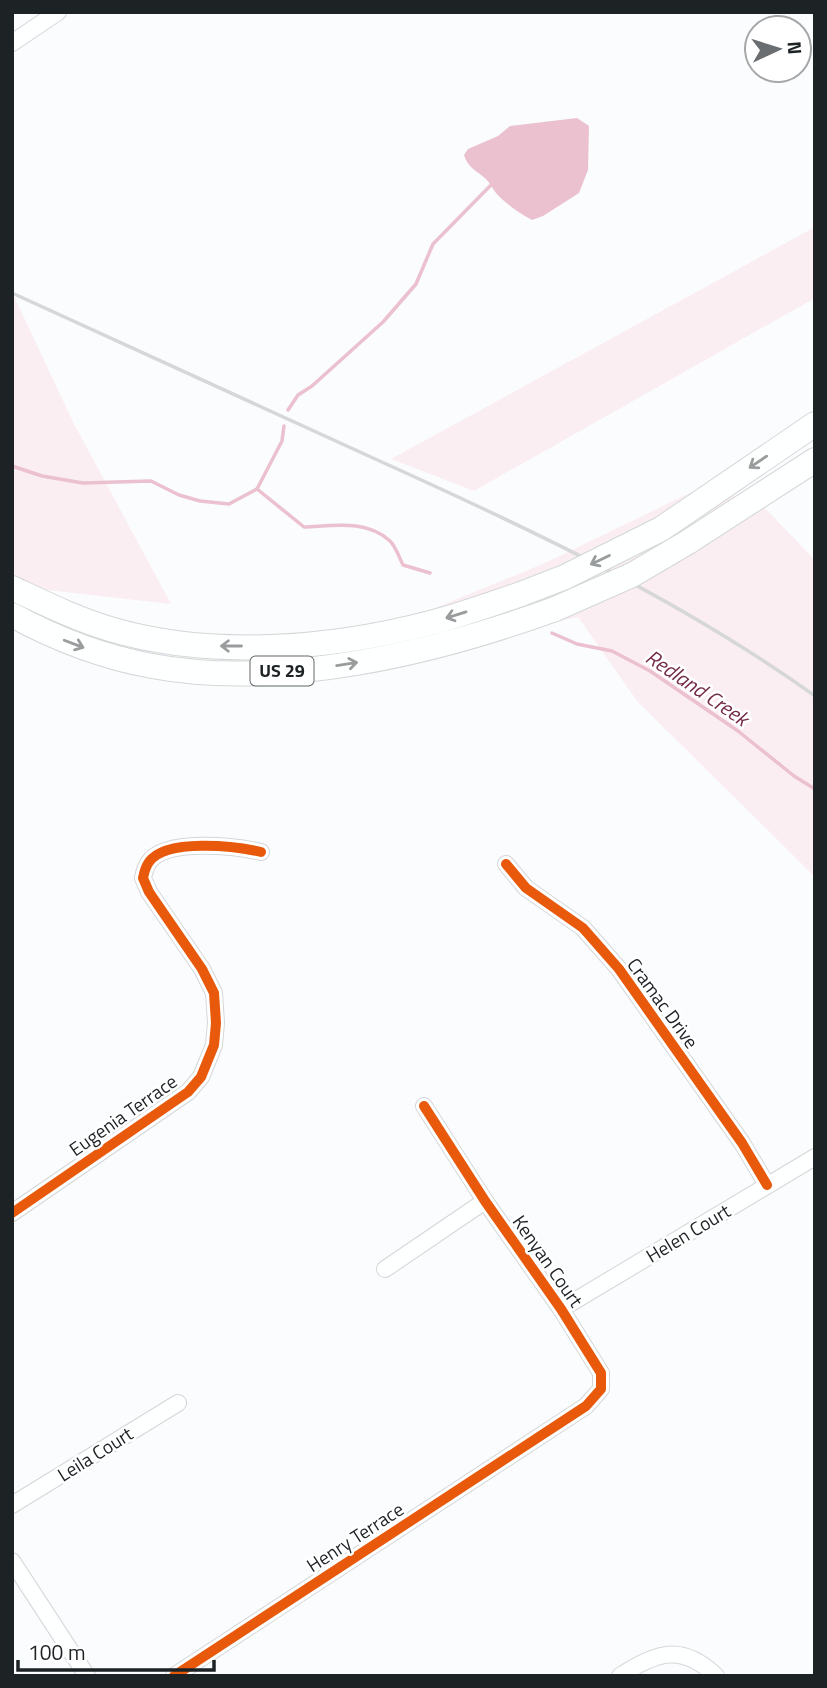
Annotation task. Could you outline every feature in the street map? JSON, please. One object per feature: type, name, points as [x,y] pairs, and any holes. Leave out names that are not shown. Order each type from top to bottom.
[{"type":"main road","name":"US 29","points":[[12,588],[62,612],[109,629],[156,640],[226,647],[323,642],[430,623],[521,594],[576,572],[661,528],[815,424]]},
{"type":"main road","name":"US 29","points":[[12,615],[42,631],[122,659],[153,667],[190,671],[252,673],[314,669],[451,644],[555,609],[632,575],[815,460]]},
{"type":"street","points":[[12,43],[58,12]]},
{"type":"street","name":"Eugenia Terrace","points":[[12,1213],[188,1092],[201,1077],[214,1045],[214,993],[202,969],[149,892],[143,878],[149,862],[162,852],[185,847],[243,848],[261,852]]},
{"type":"street","name":"Cramac Drive","points":[[506,864],[526,888],[583,928],[619,969],[742,1143],[767,1185]]},
{"type":"street","name":"Kenyan Court","points":[[424,1106],[485,1202],[561,1309],[601,1373],[601,1389],[586,1406],[554,1427]]},
{"type":"street","name":"Helen Court","points":[[561,1309],[815,1157]]},
{"type":"street","points":[[385,1269],[485,1202]]},
{"type":"street","name":"Leila Court","points":[[12,1505],[178,1403]]},
{"type":"street","name":"Henry Terrace","points":[[174,1676],[554,1427]]},
{"type":"street","points":[[12,1561],[88,1676]]},
{"type":"street","points":[[620,1676],[648,1659],[673,1653],[686,1655],[705,1665],[716,1676]]},
{"type":"shaded area","points":[[577,118],[589,126],[588,170],[579,193],[532,220],[500,197],[486,179],[470,166],[464,155],[468,149],[498,136],[510,126]]},
{"type":"shaded area","points":[[815,227],[815,298],[474,491],[391,459]]},
{"type":"shaded area","points":[[12,292],[73,422],[171,604],[12,586]]},
{"type":"shaded area","points":[[700,488],[758,501],[815,560],[815,877],[637,701],[578,617],[551,623],[423,613],[545,563]]},
{"type":"waterway","points":[[288,410],[298,395],[312,386],[383,322],[416,284],[433,244],[491,185]]},
{"type":"waterway","points":[[257,489],[282,441],[284,426]]},
{"type":"waterway","name":"Redland Creek","points":[[12,466],[42,476],[83,483],[151,481],[179,495],[200,501],[229,504],[257,489]]},
{"type":"waterway","name":"Redland Creek","points":[[257,489],[304,527],[349,525],[371,529],[390,541],[403,565],[430,573]]},
{"type":"waterway","name":"Redland Creek","points":[[552,633],[577,644],[612,651],[650,671],[738,731],[794,776],[815,789]]},
{"type":"railway","points":[[12,293],[430,484],[600,566],[710,627],[815,696]]},
{"type":"cycle path","points":[[12,1213],[188,1092],[201,1077],[214,1045],[214,993],[202,969],[149,892],[143,878],[149,862],[158,854],[185,847],[219,846],[261,852]]},
{"type":"cycle path","points":[[506,864],[526,888],[583,928],[619,969],[742,1143],[767,1185]]},
{"type":"cycle path","points":[[174,1676],[586,1406],[601,1389],[601,1373],[561,1309],[485,1201],[424,1106]]}]
